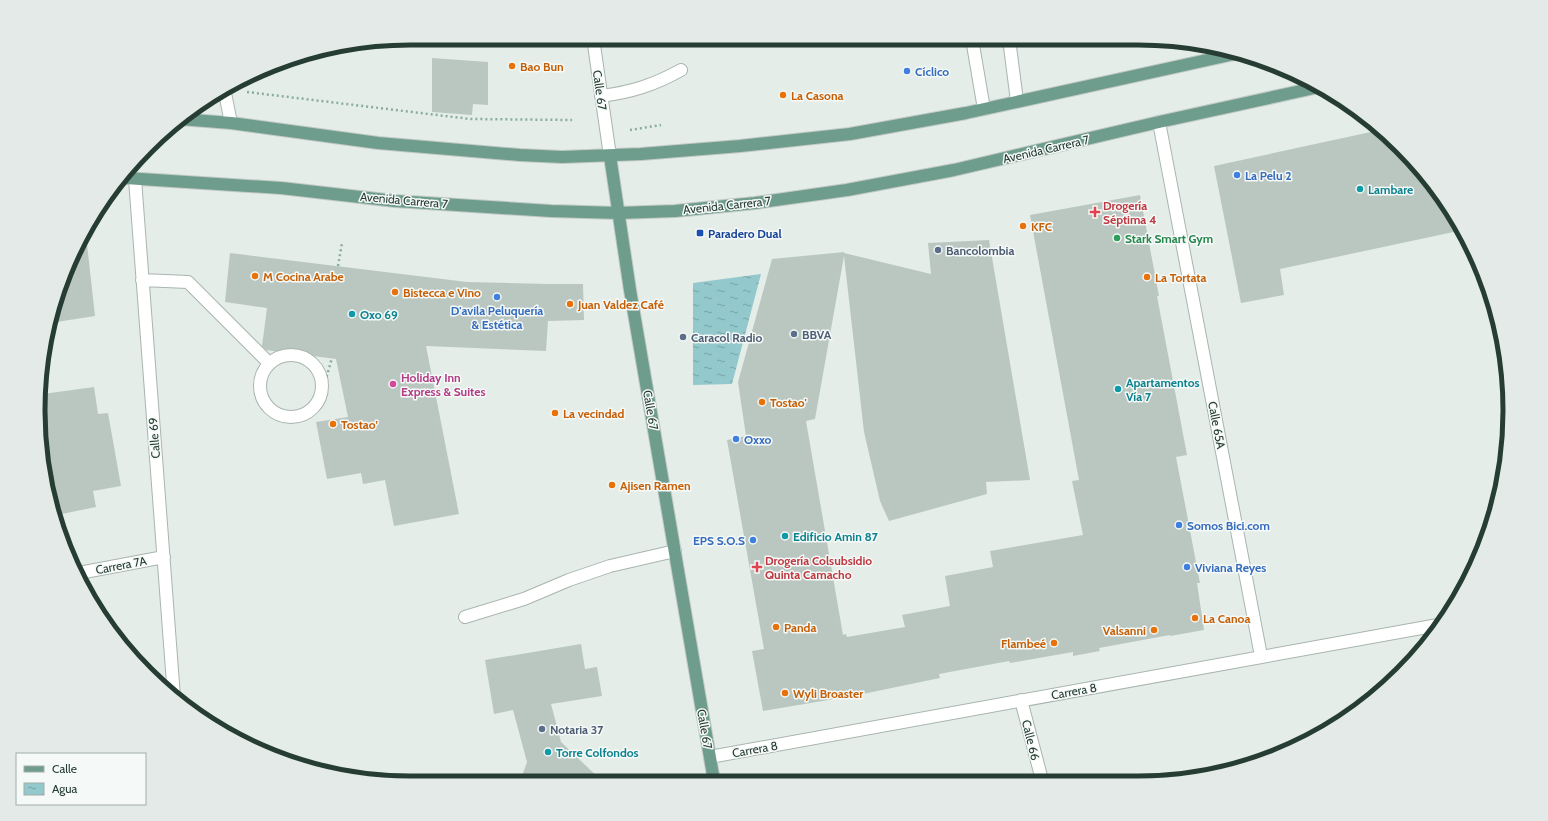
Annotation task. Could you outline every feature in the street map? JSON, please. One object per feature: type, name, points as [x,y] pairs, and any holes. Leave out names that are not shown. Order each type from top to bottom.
[{"type":"main road","points":[[190,120],[231,123],[378,143],[520,155],[562,157],[610,156],[698,150],[850,134],[984,109],[1226,56]]},
{"type":"main road","name":"Avenida Carrera 7","points":[[130,178],[280,188],[402,201],[551,211],[618,213],[707,208],[847,190],[954,170],[1309,88]]},
{"type":"main road","name":"Calle 67","points":[[610,156],[630,290],[713,776]]},
{"type":"street","name":"Calle 67","points":[[594,45],[610,156]]},
{"type":"street","points":[[973,45],[984,109]]},
{"type":"street","points":[[1010,45],[1017,101]]},
{"type":"street","points":[[601,96],[625,93],[659,82],[681,70]]},
{"type":"street","points":[[226,96],[231,123]]},
{"type":"street","name":"Calle 65A","points":[[1159,122],[1261,656]]},
{"type":"street","name":"Calle 69","points":[[130,178],[142,280],[173,688]]},
{"type":"street","points":[[142,280],[188,282],[269,363]]},
{"type":"street","points":[[288,355],[307,359],[315,366],[320,375],[322,385],[321,396],[316,405],[308,412],[299,416],[289,417],[279,415],[270,410],[264,402],[260,386],[263,372],[269,363],[278,357],[288,355]]},
{"type":"street","points":[[465,617],[524,599],[569,580],[610,566],[675,552]]},
{"type":"street","name":"Carrera 7A","points":[[83,572],[164,557]]},
{"type":"street","name":"Carrera 8","points":[[710,757],[1432,626]]},
{"type":"street","name":"Calle 66","points":[[1021,700],[1041,776]]},
{"type":"path","points":[[246,92],[470,119],[572,120]]},
{"type":"path","points":[[628,125],[629,130],[661,125]]},
{"type":"path","points":[[338,266],[342,243]]},
{"type":"path","points":[[321,396],[332,358]]},
{"type":"water","points":[[761,274],[732,384],[693,385],[693,283]]},
{"type":"building","points":[[432,58],[488,62],[488,105],[473,104],[472,115],[432,112]]},
{"type":"building","points":[[1373,132],[1396,152],[1427,188],[1456,232],[1280,269],[1284,295],[1241,303],[1214,166]]},
{"type":"building","points":[[1140,195],[1159,296],[1157,296],[1187,455],[1176,457],[1200,583],[1197,583],[1204,630],[1099,648],[1100,651],[1073,656],[1073,652],[1010,663],[1009,661],[939,674],[940,678],[858,695],[763,711],[752,651],[764,649],[727,440],[746,436],[738,382],[772,259],[844,252],[931,274],[928,243],[989,240],[1030,480],[986,482],[987,494],[889,521],[880,501],[864,432],[844,256],[815,419],[806,421],[843,635],[846,634],[847,637],[905,627],[902,615],[950,606],[945,576],[993,567],[990,551],[1083,535],[1072,481],[1079,480],[1030,215]]},
{"type":"building","points":[[87,242],[95,316],[56,322],[64,293]]},
{"type":"building","points":[[230,253],[467,282],[583,284],[584,320],[548,321],[546,351],[426,346],[459,514],[394,526],[385,480],[363,484],[361,473],[327,479],[316,422],[348,417],[336,359],[266,350],[262,346],[267,308],[225,302]]},
{"type":"building","points":[[94,387],[98,414],[108,413],[121,486],[93,491],[96,507],[60,514],[48,458],[45,410],[46,394]]},
{"type":"building","points":[[581,644],[585,669],[597,667],[602,696],[551,704],[561,742],[597,776],[522,776],[527,762],[513,710],[494,714],[485,660]]},
{"type":"place","name":"Bao Bun","points":[[512,66]]},
{"type":"place","name":"Cíclico","points":[[907,71]]},
{"type":"place","name":"La Casona","points":[[783,95]]},
{"type":"place","name":"La Pelu 2","points":[[1237,175]]},
{"type":"place","name":"Lambare","points":[[1360,189]]},
{"type":"place","name":"Drogería Séptima 4","points":[[1095,212]]},
{"type":"place","name":"KFC","points":[[1023,226]]},
{"type":"place","name":"Paradero Dual","points":[[700,233]]},
{"type":"place","name":"Stark Smart Gym","points":[[1117,238]]},
{"type":"place","name":"Bancolombia","points":[[938,250]]},
{"type":"place","name":"M Cocina Arabe","points":[[255,276]]},
{"type":"place","name":"La Tortata","points":[[1147,277]]},
{"type":"place","name":"Bistecca e Vino","points":[[395,292]]},
{"type":"place","name":"D'avila Peluquería & Estética","points":[[497,297]]},
{"type":"place","name":"Juan Valdez Café","points":[[570,304]]},
{"type":"place","name":"Oxo 69","points":[[352,314]]},
{"type":"place","name":"BBVA","points":[[794,334]]},
{"type":"place","name":"Caracol Radio","points":[[683,337]]},
{"type":"place","name":"Holiday Inn Express & Suites","points":[[393,384]]},
{"type":"place","name":"Apartamentos Vía 7","points":[[1118,389]]},
{"type":"place","name":"Tostao'","points":[[762,402]]},
{"type":"place","name":"La vecindad","points":[[555,413]]},
{"type":"place","name":"Tostao’","points":[[333,424]]},
{"type":"place","name":"Oxxo","points":[[736,439]]},
{"type":"place","name":"Ajisen Ramen","points":[[612,485]]},
{"type":"place","name":"Somos Bici.com","points":[[1179,525]]},
{"type":"place","name":"Edificio Amin 87","points":[[785,536]]},
{"type":"place","name":"EPS S.O.S","points":[[753,540]]},
{"type":"place","name":"Drogería Colsubsidio Quinta Camacho","points":[[757,567]]},
{"type":"place","name":"Viviana Reyes","points":[[1187,567]]},
{"type":"place","name":"La Canoa","points":[[1195,618]]},
{"type":"place","name":"Panda","points":[[776,627]]},
{"type":"place","name":"Valsanni","points":[[1154,630]]},
{"type":"place","name":"Flambeé","points":[[1054,643]]},
{"type":"place","name":"Wyli Broaster","points":[[785,693]]},
{"type":"place","name":"Notaria 37","points":[[542,729]]},
{"type":"place","name":"Torre Colfondos","points":[[548,752]]}]
